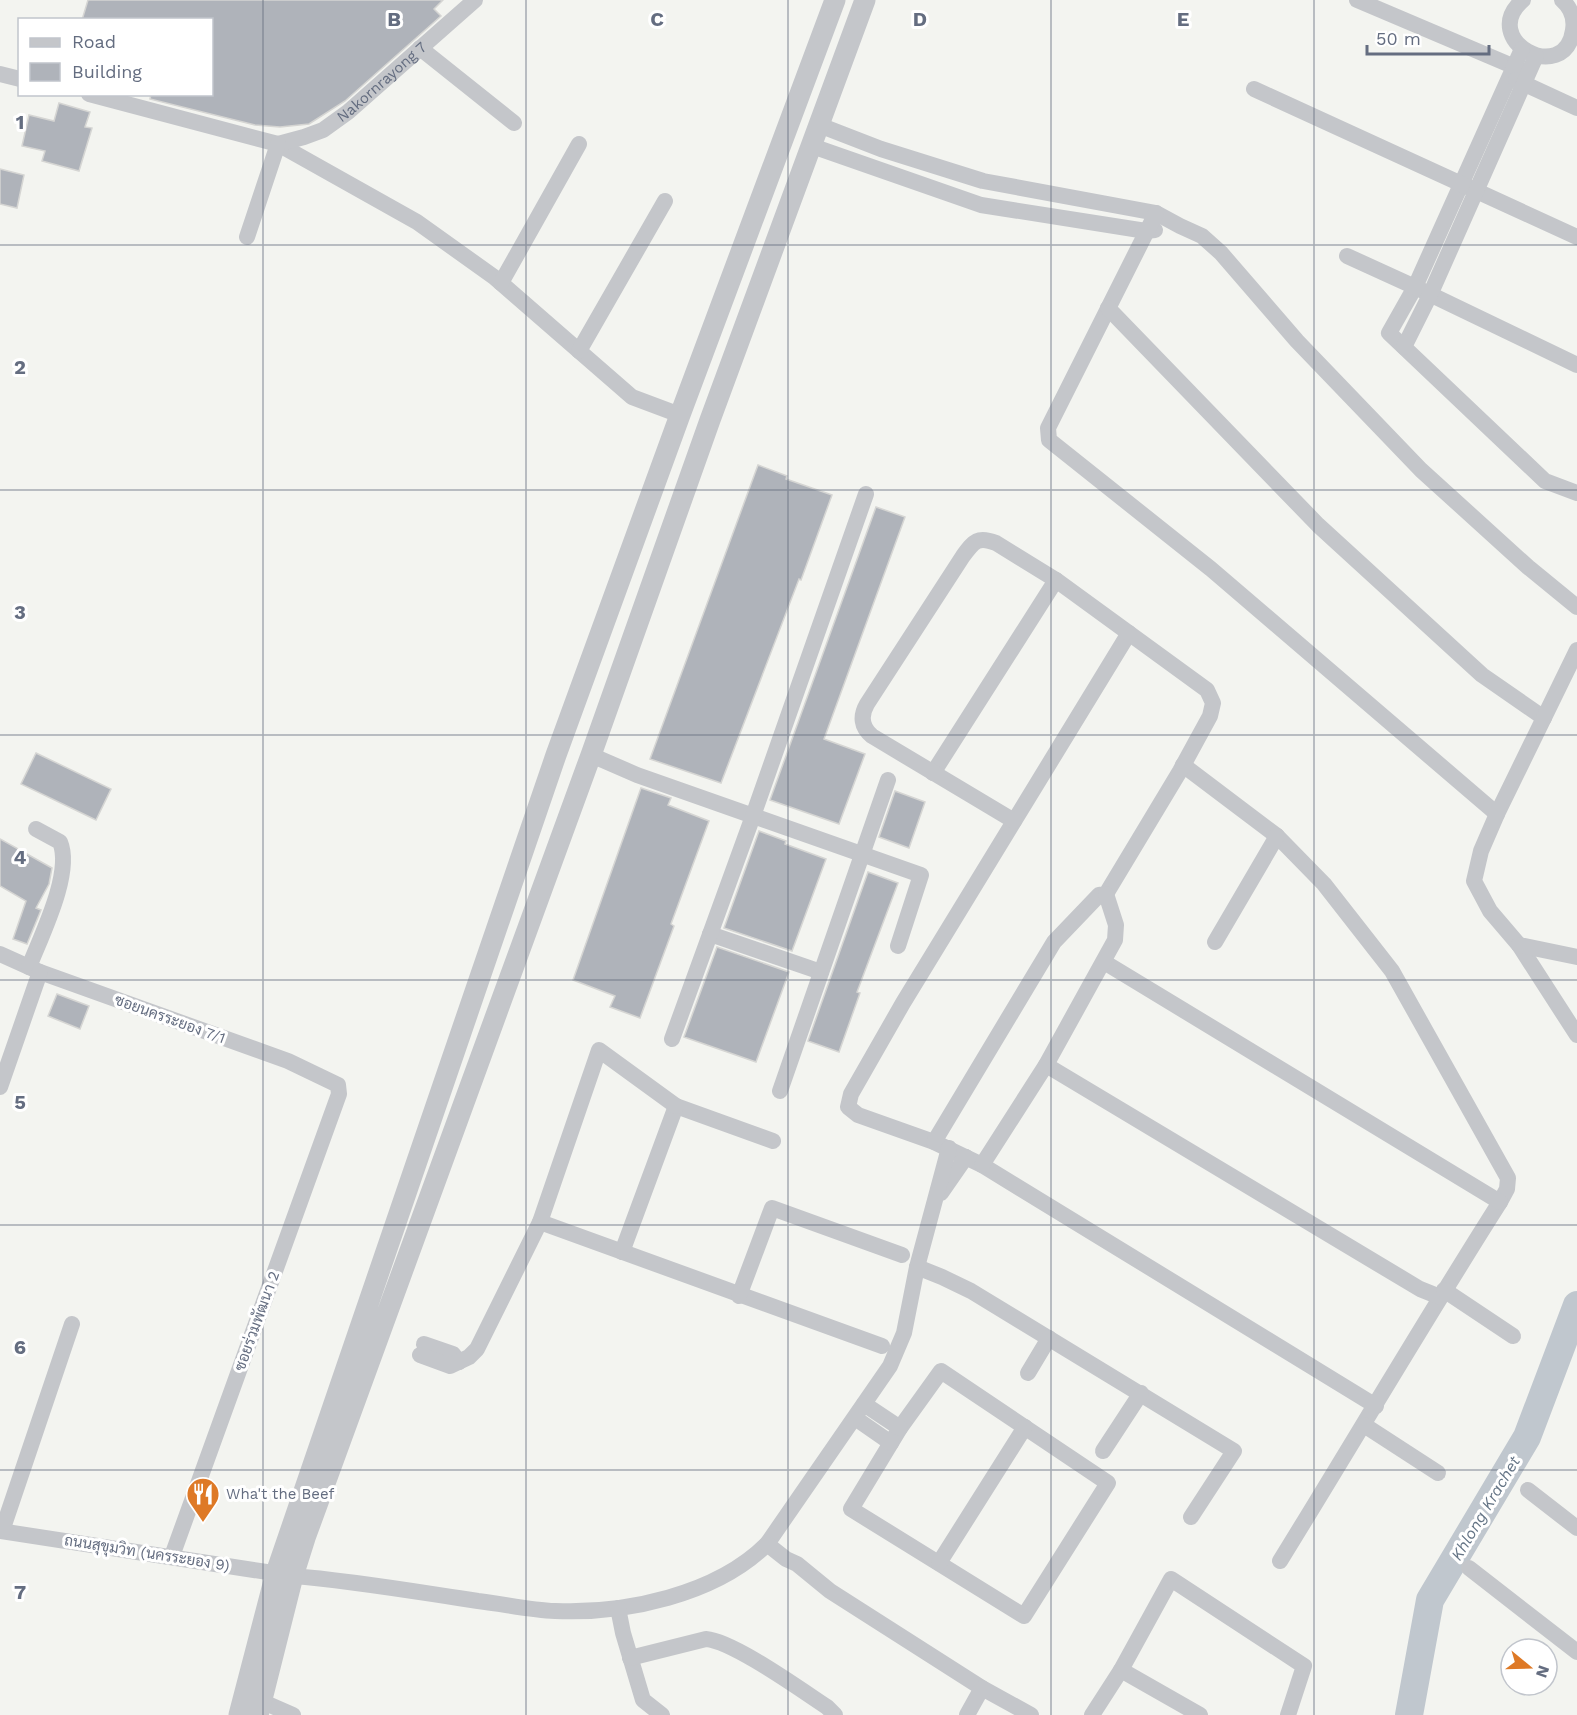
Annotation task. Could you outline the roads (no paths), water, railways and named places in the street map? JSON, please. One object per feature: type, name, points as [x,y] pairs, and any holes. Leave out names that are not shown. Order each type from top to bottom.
[{"type":"street","name":"Nakornrayong 7","points":[[278,144],[323,129],[348,112],[475,0]]},
{"type":"street","points":[[239,1715],[552,766],[835,0]]},
{"type":"street","points":[[293,1715],[260,1708],[285,1574],[376,1341],[865,0]]},
{"type":"street","points":[[1357,0],[1519,75],[1577,108]]},
{"type":"street","points":[[1523,0],[1515,9],[1511,26],[1516,42],[1529,52],[1552,55],[1565,47],[1570,40],[1574,25],[1570,9],[1565,1]]},
{"type":"street","points":[[420,48],[513,123]]},
{"type":"street","points":[[1404,347],[1430,295],[1469,187],[1529,52]]},
{"type":"street","points":[[0,74],[18,78]]},
{"type":"street","points":[[1254,89],[1577,237]]},
{"type":"street","points":[[97,96],[278,144],[417,222],[501,284],[632,396],[680,415]]},
{"type":"street","points":[[819,125],[881,149],[983,181],[1156,213],[1202,236],[1221,253],[1297,341],[1422,470],[1528,567],[1577,607]]},
{"type":"street","points":[[247,237],[278,144]]},
{"type":"street","points":[[501,284],[579,144]]},
{"type":"street","points":[[812,146],[981,205],[1146,231],[1180,226]]},
{"type":"street","points":[[1469,187],[1389,333],[1545,481],[1577,493]]},
{"type":"street","points":[[579,351],[665,201]]},
{"type":"street","points":[[1156,213],[1048,428],[1048,440],[1211,569],[1497,814]]},
{"type":"street","points":[[1347,256],[1577,365]]},
{"type":"street","points":[[1108,308],[1318,525],[1482,675],[1544,718]]},
{"type":"street","points":[[672,1040],[866,494]]},
{"type":"street","points":[[982,1165],[1046,1065],[1115,940],[1116,925],[1106,894],[1183,765],[1209,716],[1213,703],[1207,690],[1056,580],[996,543],[985,539],[977,540],[963,555],[867,704],[862,722],[867,732],[1014,821]]},
{"type":"street","points":[[623,571],[653,582]]},
{"type":"street","points":[[933,773],[1056,580]]},
{"type":"street","points":[[1129,633],[903,1004],[849,1100],[849,1107],[858,1115],[942,1145],[982,1165],[1376,1406]]},
{"type":"street","points":[[1577,650],[1497,814],[1481,851],[1474,881],[1490,911],[1520,945],[1577,1035]]},
{"type":"street","points":[[591,754],[637,775],[921,874],[898,946]]},
{"type":"street","points":[[1183,765],[1277,837],[1324,884],[1392,971],[1508,1178],[1507,1189],[1500,1202],[1442,1293],[1376,1406],[1280,1561]]},
{"type":"street","points":[[780,1090],[888,780]]},
{"type":"street","points":[[0,1087],[60,884],[64,859],[60,842],[36,829]]},
{"type":"street","points":[[1215,942],[1277,837]]},
{"type":"street","name":"ถนนสุขุมวิท (นครระยอง 9)","points":[[1,1531],[285,1574],[554,1611],[618,1608],[645,1602],[702,1587],[745,1564],[770,1540],[883,1379],[897,1351],[909,1311],[917,1267],[934,1204],[942,1145],[1054,942],[1099,895],[1106,894]]},
{"type":"street","points":[[710,934],[821,972]]},
{"type":"street","points":[[1520,945],[1577,957]]},
{"type":"street","name":"ซอยนครระยอง 7/1","points":[[0,954],[35,969],[288,1061],[339,1085]]},
{"type":"street","points":[[1104,962],[1500,1202]]},
{"type":"street","points":[[422,1349],[453,1354],[459,1362],[469,1357],[477,1349],[540,1222],[599,1050],[676,1106],[773,1141]]},
{"type":"street","points":[[1046,1065],[1420,1289],[1442,1293],[1513,1336]]},
{"type":"street","name":"ซอยร่วมพัฒนา 2","points":[[172,1556],[339,1094],[339,1085]]},
{"type":"street","points":[[622,1252],[676,1106]]},
{"type":"street","points":[[934,1204],[966,1157]]},
{"type":"street","points":[[740,1296],[772,1208],[902,1255]]},
{"type":"street","points":[[540,1222],[882,1346]]},
{"type":"street","points":[[917,1267],[942,1276],[971,1291],[1234,1451],[1191,1517]]},
{"type":"street","points":[[1,1531],[72,1324]]},
{"type":"street","points":[[1028,1373],[1049,1338]]},
{"type":"street","points":[[941,1371],[1108,1483],[1024,1616],[851,1509],[900,1428],[941,1371]]},
{"type":"street","points":[[1103,1451],[1141,1393]]},
{"type":"street","points":[[859,1411],[900,1428]]},
{"type":"street","points":[[859,1411],[891,1443]]},
{"type":"street","points":[[1364,1425],[1438,1473]]},
{"type":"street","points":[[939,1563],[1025,1427]]},
{"type":"street","points":[[1528,1490],[1577,1528]]},
{"type":"street","points":[[770,1540],[786,1559],[797,1564],[830,1591],[982,1688],[1031,1715]]},
{"type":"street","points":[[1469,1568],[1577,1652]]},
{"type":"street","points":[[1092,1715],[1121,1670],[1171,1579],[1304,1666],[1288,1715]]},
{"type":"street","points":[[618,1608],[643,1700],[662,1715]]},
{"type":"street","points":[[630,1658],[706,1639],[714,1640],[734,1649],[827,1707],[835,1715]]},
{"type":"street","points":[[1121,1670],[1200,1715]]},
{"type":"street","points":[[967,1715],[982,1688]]},
{"type":"waterway","name":"Khlong Krachet","points":[[1409,1715],[1430,1600],[1527,1437],[1577,1305]]},
{"type":"place","name":"Wha't the Beef","points":[[203,1523]]}]
